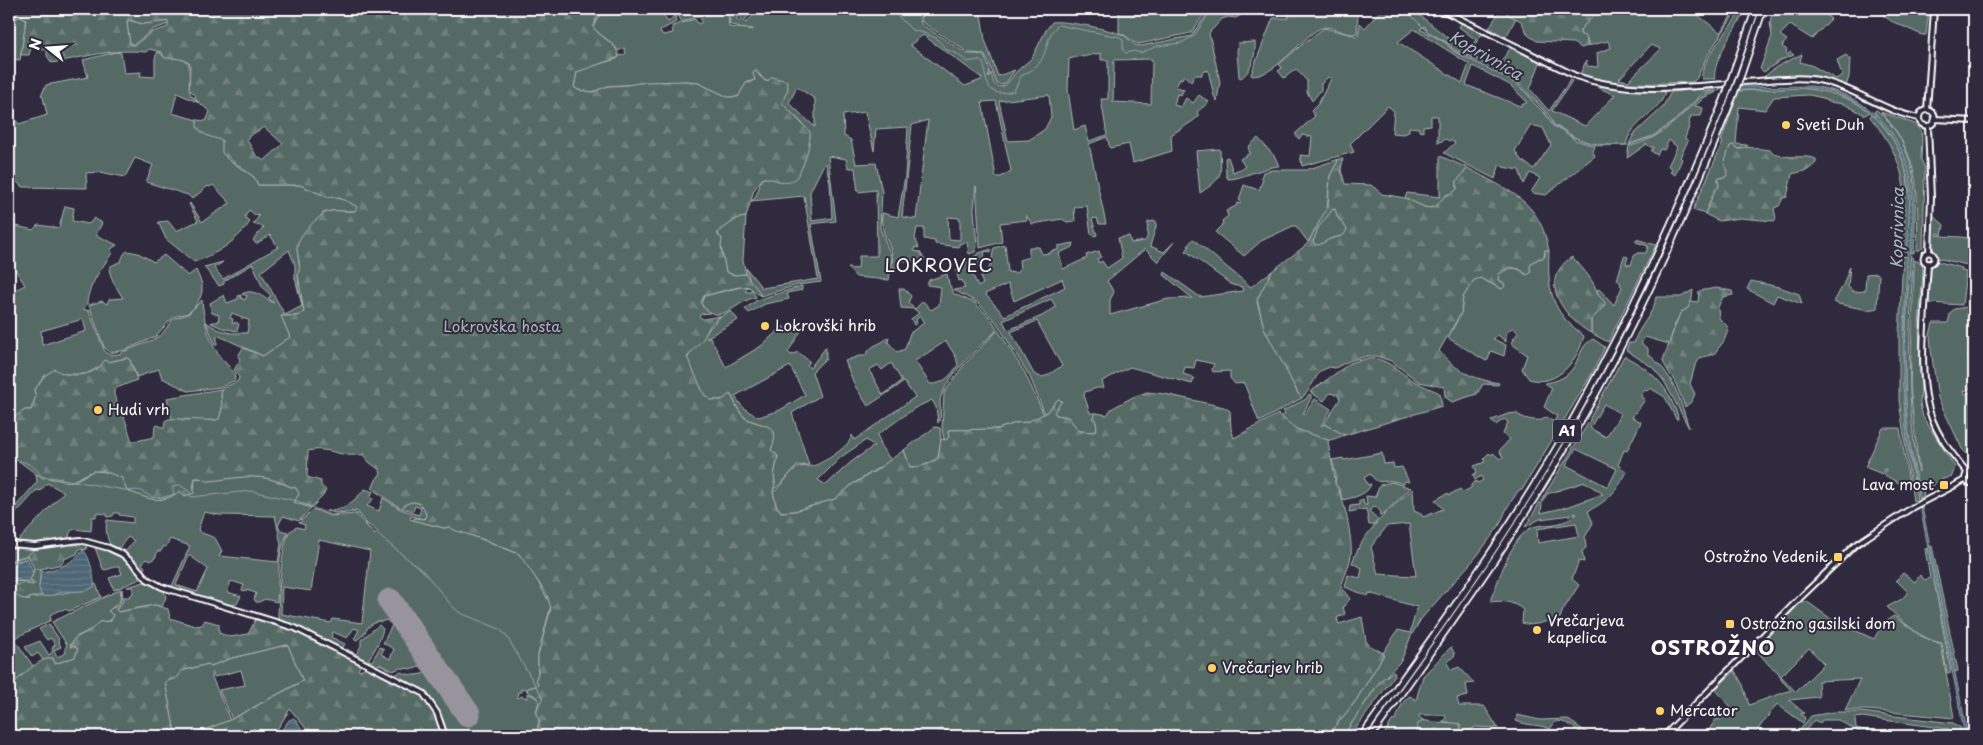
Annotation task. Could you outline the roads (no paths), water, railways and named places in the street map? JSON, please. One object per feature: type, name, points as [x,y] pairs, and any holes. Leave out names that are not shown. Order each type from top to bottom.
[{"type":"highway","name":"A1","points":[[1370,736],[1486,573],[1549,474],[1614,360],[1689,203],[1728,98],[1733,74],[1756,9]]},
{"type":"highway","name":"A1","points":[[1362,736],[1480,568],[1560,442],[1608,356],[1653,266],[1728,98],[1741,74],[1763,9]]},
{"type":"street","points":[[1440,9],[1576,76],[1592,82],[1646,88],[1725,84]]},
{"type":"street","points":[[1927,110],[1934,9]]},
{"type":"street","points":[[1742,82],[1792,78],[1824,81],[1861,95],[1897,113],[1919,118]]},
{"type":"street","points":[[1919,118],[1927,110]]},
{"type":"street","points":[[1927,110],[1932,112],[1935,119]]},
{"type":"street","points":[[1919,118],[1920,123],[1928,127]]},
{"type":"street","points":[[1935,119],[1974,121]]},
{"type":"street","points":[[1928,127],[1934,123],[1935,119]]},
{"type":"street","points":[[1928,127],[1931,197],[1929,252]]},
{"type":"street","points":[[1929,252],[1923,256],[1925,262],[1928,263],[1923,356],[1926,394],[1930,414],[1940,435],[1967,472]]},
{"type":"street","points":[[1928,263],[1933,262],[1934,258],[1932,253],[1929,252]]},
{"type":"street","points":[[1967,472],[1974,471]]},
{"type":"street","points":[[1664,736],[1855,545],[1913,507],[1965,480],[1967,472]]},
{"type":"street","points":[[1965,480],[1968,483],[1974,483]]},
{"type":"street","points":[[9,544],[36,546],[80,540],[110,548],[122,554],[147,579],[162,587],[295,628],[423,693],[437,712],[446,736]]},
{"type":"water","points":[[1811,86],[1842,94],[1868,108],[1890,130],[1905,158],[1909,172],[1912,188],[1913,221],[1906,318],[1905,368],[1908,432],[1968,736],[1965,736],[1907,440],[1903,385],[1903,350],[1910,193],[1907,173],[1892,137],[1866,109],[1850,99],[1831,92],[1811,88],[1740,90],[1740,87]]},
{"type":"water","points":[[83,550],[92,567],[94,587],[82,591],[42,596],[39,588],[41,572],[64,565]]},
{"type":"water","points":[[25,559],[28,560],[33,572],[30,581],[21,581],[12,577],[14,565]]},
{"type":"water","points":[[294,718],[307,736],[277,736],[289,720]]},
{"type":"waterway","name":"Koprivnica","points":[[897,9],[898,16],[912,30],[937,39],[947,50],[956,53],[968,62],[979,60],[983,63],[988,85],[993,91],[1000,93],[1014,91],[1021,76],[1039,64],[1046,50],[1049,37],[1058,25],[1120,37],[1123,40],[1123,50],[1126,53],[1134,51],[1140,53],[1158,46],[1181,43],[1194,36],[1212,9]]},
{"type":"waterway","name":"Koprivnica","points":[[1405,9],[1427,31],[1447,43],[1452,50],[1491,68],[1518,84],[1545,112],[1552,124],[1572,137],[1600,146],[1629,145],[1653,137],[1708,92],[1724,90]]},
{"type":"waterway","points":[[9,460],[20,461],[32,466],[42,478],[51,477],[130,491],[138,490],[156,498],[174,494],[172,487],[180,485],[190,492],[191,497],[251,491],[297,501],[331,515],[354,512],[361,516],[368,527],[424,572],[460,613],[500,629],[507,637],[543,698],[537,711],[541,736]]},
{"type":"place","name":"Sveti Duh","points":[[1786,125]]},
{"type":"place","name":"Lokrovški hrib","points":[[765,326]]},
{"type":"place","name":"Hudi vrh","points":[[98,410]]},
{"type":"place","name":"Lava most","points":[[1944,485]]},
{"type":"place","name":"Ostrožno Vedenik","points":[[1838,557]]},
{"type":"place","name":"Ostrožno gasilski dom","points":[[1730,624]]},
{"type":"place","name":"Vrečarjeva kapelica","points":[[1537,630]]},
{"type":"place","name":"Vrečarjev hrib","points":[[1212,668]]},
{"type":"place","name":"Mercator","points":[[1660,711]]},
{"type":"district","name":"LOKROVEC","points":[[939,266]]},
{"type":"district","name":"OSTROŽNO","points":[[1713,648]]},
{"type":"park label","name":"Lokrovška hosta","points":[[502,327]]}]
